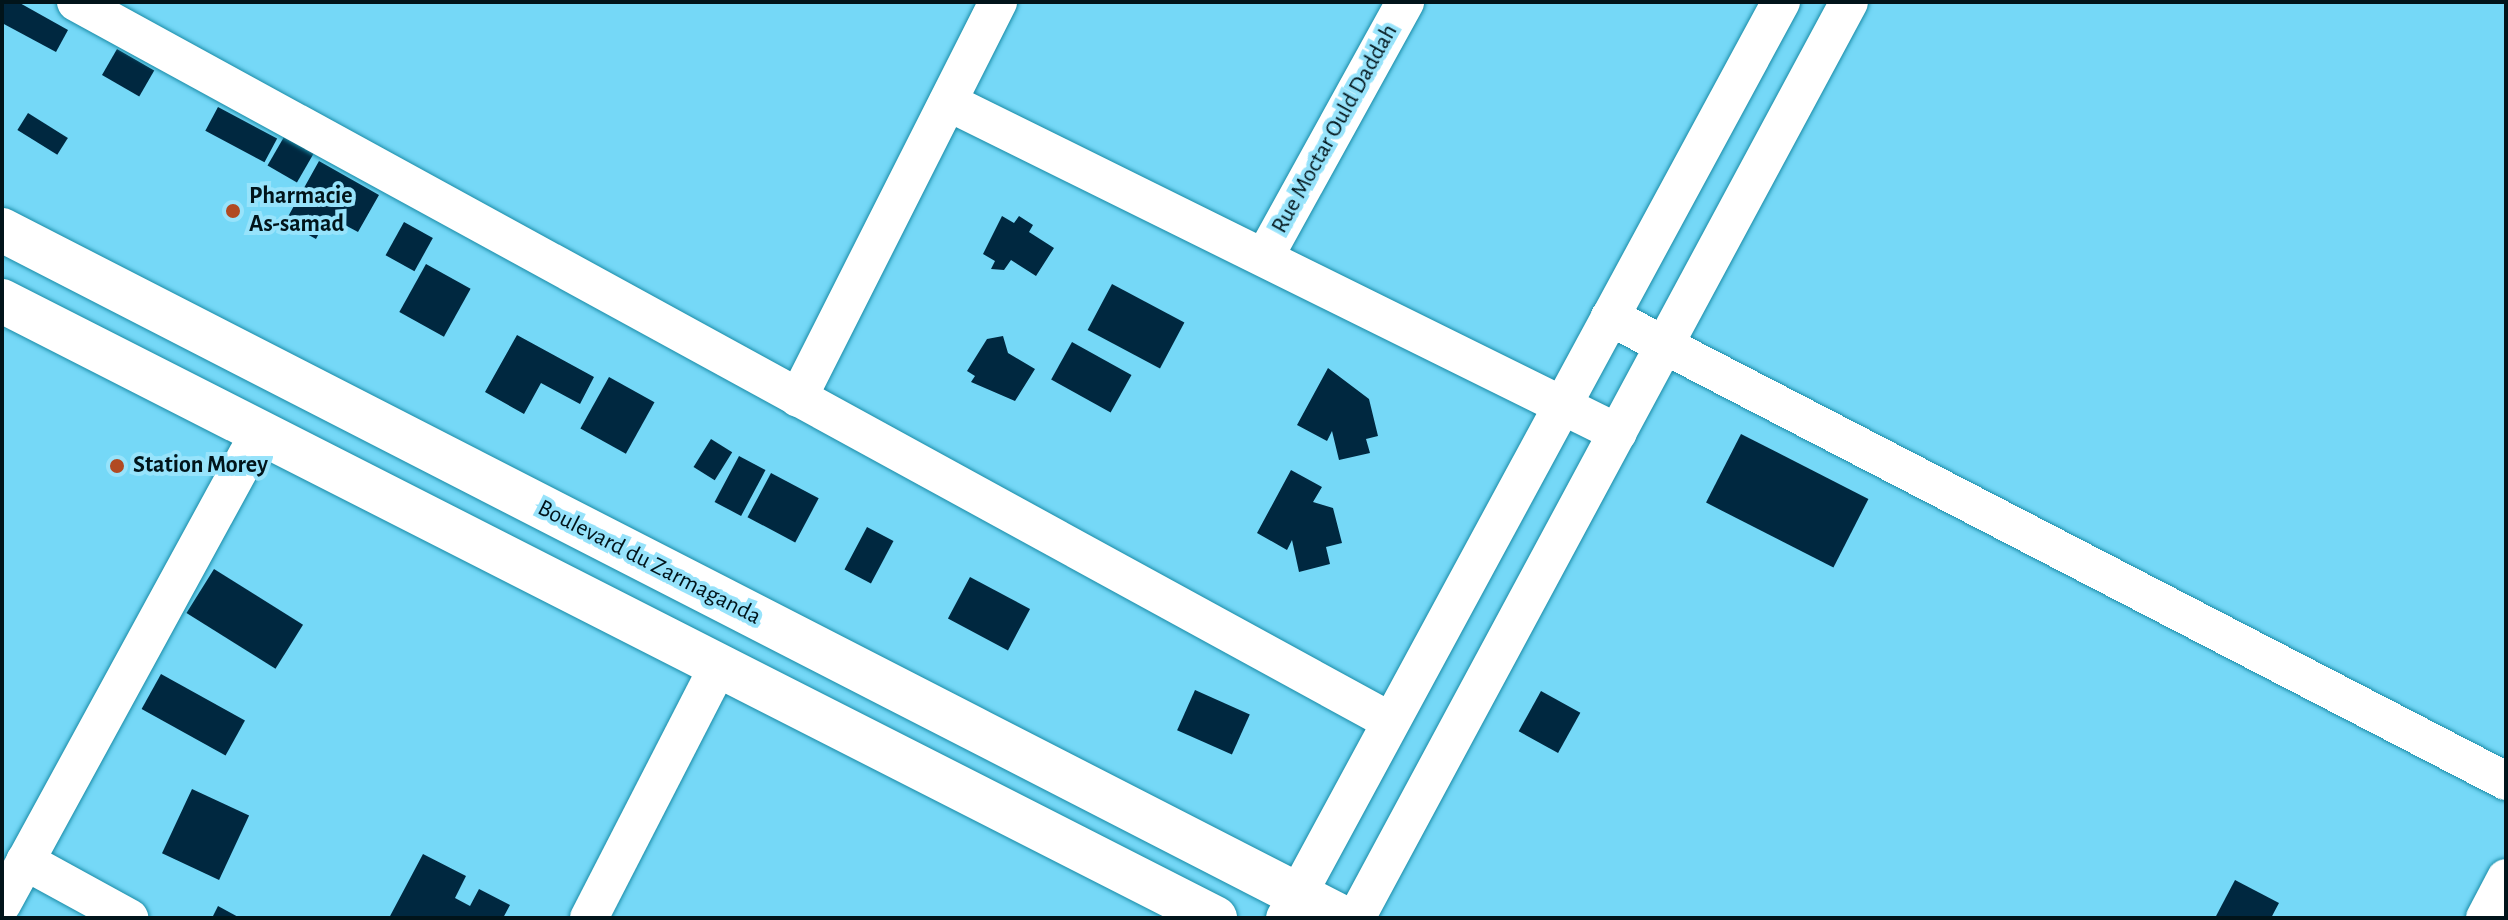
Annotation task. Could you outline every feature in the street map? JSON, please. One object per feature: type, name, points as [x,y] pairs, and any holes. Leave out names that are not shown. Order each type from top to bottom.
[{"type":"main road","name":"Boulevard du Zarmaganda","points":[[2,230],[1291,907],[1343,918]]},
{"type":"main road","points":[[2,301],[258,435],[1215,918]]},
{"type":"street","points":[[76,2],[1390,721]]},
{"type":"street","points":[[798,398],[998,2]]},
{"type":"street","name":"Rue Moctar Ould Daddah","points":[[1265,256],[1405,2]]},
{"type":"street","points":[[1291,907],[1781,2]]},
{"type":"street","points":[[1356,918],[1849,2]]},
{"type":"street","points":[[948,102],[1618,433]]},
{"type":"street","points":[[1610,317],[2506,781]]},
{"type":"street","points":[[2,904],[258,435]]},
{"type":"street","points":[[589,918],[719,665]]},
{"type":"street","points":[[25,861],[129,918]]},
{"type":"street","points":[[2485,918],[2506,878]]},
{"type":"building","points":[[2,2],[18,2],[68,30],[56,52],[2,23]]},
{"type":"building","points":[[117,49],[154,70],[139,96],[102,75]]},
{"type":"building","points":[[218,107],[277,138],[264,162],[205,131]]},
{"type":"building","points":[[28,113],[68,138],[57,155],[17,130]]},
{"type":"building","points":[[288,130],[317,147],[297,183],[268,166]]},
{"type":"building","points":[[319,161],[379,195],[358,232],[328,216],[316,239],[285,222]]},
{"type":"building","points":[[1002,216],[1014,223],[1019,216],[1033,225],[1029,232],[1054,248],[1036,276],[1011,260],[1004,270],[991,269],[995,261],[983,254]]},
{"type":"building","points":[[404,222],[433,238],[414,271],[386,255]]},
{"type":"building","points":[[426,264],[471,289],[444,337],[399,312]]},
{"type":"building","points":[[1112,284],[1184,322],[1160,368],[1088,330]]},
{"type":"building","points":[[517,335],[594,377],[580,404],[541,383],[524,414],[485,392]]},
{"type":"building","points":[[1003,336],[1008,353],[1035,369],[1015,401],[971,382],[975,376],[967,371],[987,339]]},
{"type":"building","points":[[1072,342],[1131,375],[1111,413],[1051,380]]},
{"type":"building","points":[[1328,368],[1369,399],[1378,436],[1366,439],[1370,453],[1339,460],[1332,431],[1327,441],[1297,425]]},
{"type":"building","points":[[609,377],[654,402],[626,454],[580,429]]},
{"type":"building","points":[[1741,434],[1868,499],[1833,568],[1706,503]]},
{"type":"building","points":[[711,439],[732,452],[715,480],[694,467]]},
{"type":"building","points":[[739,456],[765,470],[741,516],[715,502]]},
{"type":"building","points":[[1291,470],[1322,487],[1313,502],[1333,508],[1342,543],[1326,547],[1330,564],[1299,572],[1292,540],[1287,550],[1257,533]]},
{"type":"building","points":[[771,473],[819,498],[795,542],[748,517]]},
{"type":"building","points":[[867,527],[893,541],[871,583],[844,569]]},
{"type":"building","points":[[214,569],[303,625],[275,669],[186,613]]},
{"type":"building","points":[[970,577],[1030,609],[1008,650],[948,618]]},
{"type":"building","points":[[161,674],[245,721],[226,756],[142,709]]},
{"type":"building","points":[[1195,690],[1250,714],[1232,755],[1177,730]]},
{"type":"building","points":[[1541,691],[1580,713],[1558,753],[1519,731]]},
{"type":"building","points":[[192,789],[249,816],[219,880],[162,853]]},
{"type":"building","points":[[423,854],[466,876],[455,898],[470,906],[479,889],[510,905],[503,918],[389,918]]},
{"type":"building","points":[[2235,880],[2279,903],[2271,918],[2215,918]]},
{"type":"building","points":[[218,906],[240,918],[212,918]]},
{"type":"place","name":"Pharmacie As-samad","points":[[233,211]]},
{"type":"place","name":"Station Morey","points":[[117,466]]}]
